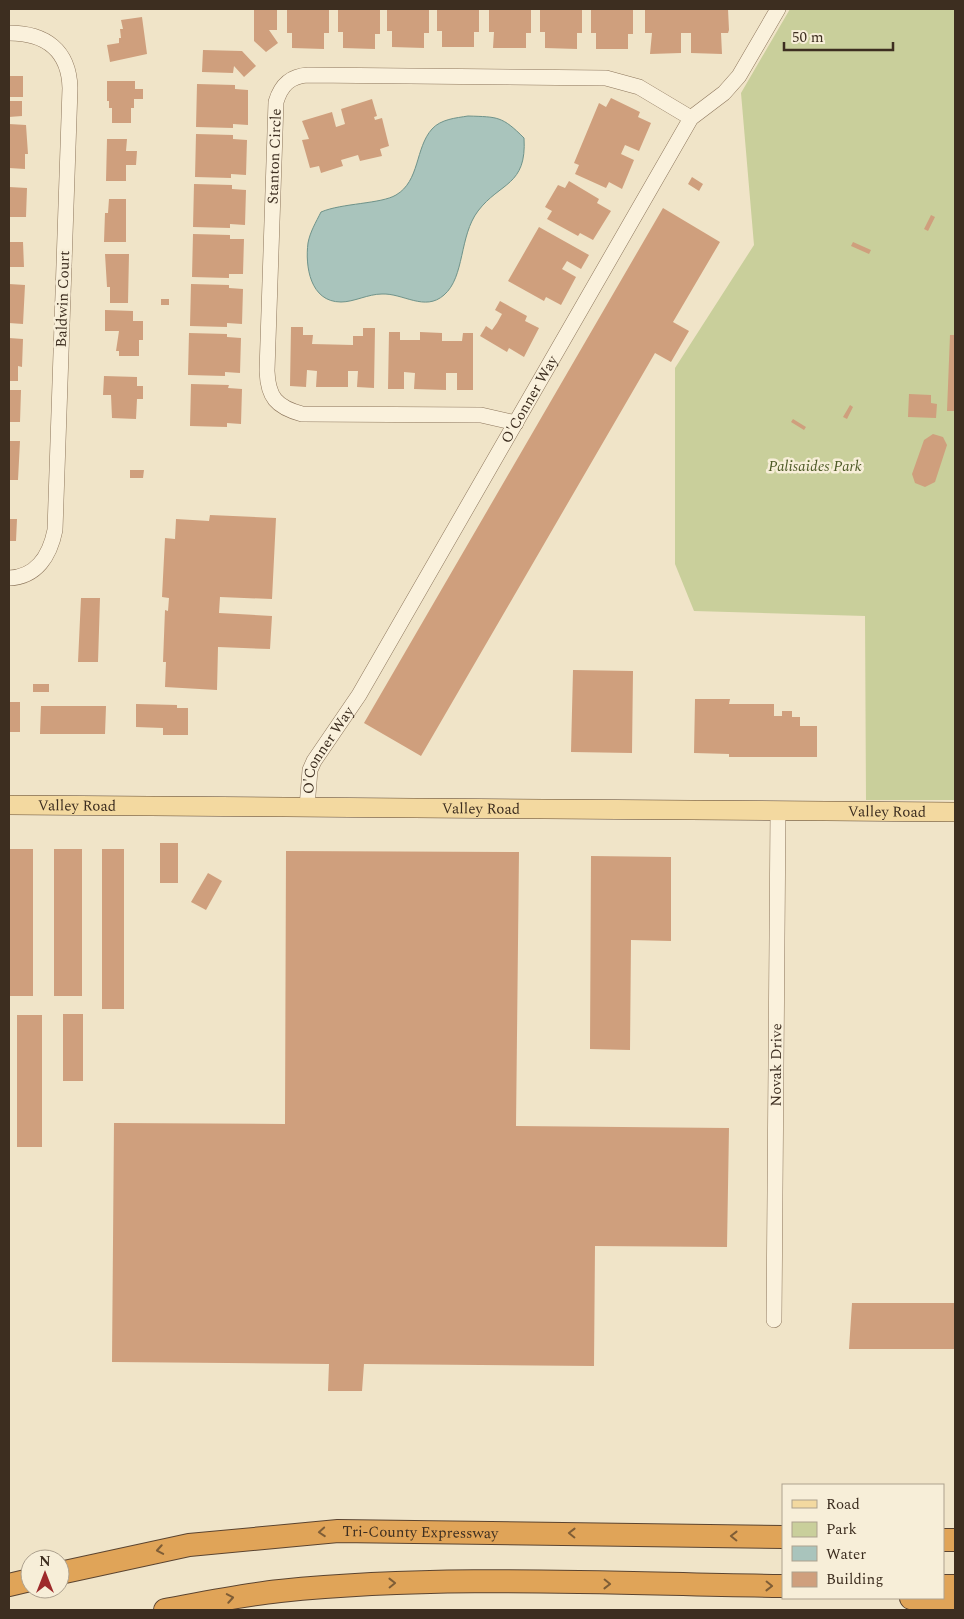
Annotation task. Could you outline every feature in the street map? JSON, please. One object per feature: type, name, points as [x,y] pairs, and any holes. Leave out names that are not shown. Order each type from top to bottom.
[{"type":"highway","name":"Tri-County Expressway","points":[[70,1571],[190,1545],[338,1531],[782,1537]]},
{"type":"highway","points":[[165,1610],[279,1591],[375,1584],[466,1582],[782,1586]]},
{"type":"highway","points":[[914,1599],[929,1604],[955,1605]]},
{"type":"main road","name":"Valley Road","points":[[9,805],[955,812]]},
{"type":"street","name":"O'Conner Way","points":[[307,807],[310,770],[314,761],[359,695],[691,118],[724,93],[739,76],[778,9]]},
{"type":"street","name":"Baldwin Court","points":[[9,33],[24,33],[49,43],[58,51],[66,66],[70,88],[55,530],[52,547],[44,560],[29,573],[9,578]]},
{"type":"street","name":"Stanton Circle","points":[[516,423],[481,415],[302,414],[288,411],[273,398],[268,388],[267,371],[276,102],[279,91],[292,78],[308,75],[606,78],[639,87],[691,118]]},
{"type":"street","name":"Novak Drive","points":[[774,1320],[778,811]]},
{"type":"green space","name":"Palisaides Park","points":[[790,9],[955,9],[955,800],[866,800],[865,616],[694,611],[675,564],[675,368],[754,245],[741,93]]},
{"type":"water","points":[[468,116],[499,119],[510,125],[524,138],[524,154],[517,175],[486,202],[472,221],[456,278],[451,287],[437,300],[429,302],[390,294],[372,295],[341,302],[322,296],[312,281],[307,252],[310,235],[321,212],[381,200],[396,195],[404,189],[409,181],[423,145],[432,129],[444,121]]},
{"type":"building","points":[[254,9],[277,9],[277,30],[269,30],[278,43],[266,52],[254,41]]},
{"type":"building","points":[[287,9],[329,9],[329,33],[324,33],[324,49],[292,48],[292,33],[287,33]]},
{"type":"building","points":[[338,9],[380,9],[380,34],[375,34],[375,49],[343,48],[343,32],[338,32]]},
{"type":"building","points":[[387,9],[429,9],[429,33],[424,33],[424,48],[392,47],[392,31],[387,31]]},
{"type":"building","points":[[437,9],[479,9],[479,32],[474,32],[474,47],[442,47],[442,31],[437,31]]},
{"type":"building","points":[[489,9],[531,9],[531,33],[526,33],[526,48],[493,48],[494,32],[489,32]]},
{"type":"building","points":[[540,9],[582,9],[582,33],[577,33],[577,49],[545,48],[545,32],[540,32]]},
{"type":"building","points":[[591,9],[633,9],[633,34],[628,34],[628,49],[596,49],[596,33],[591,33]]},
{"type":"building","points":[[645,9],[728,9],[729,30],[728,33],[721,33],[722,54],[691,53],[691,33],[681,33],[681,53],[650,54],[652,33],[645,33]]},
{"type":"building","points":[[142,17],[147,54],[110,62],[107,45],[119,43],[119,38],[121,38],[120,29],[123,29],[121,20]]},
{"type":"building","points":[[203,50],[242,51],[256,66],[244,77],[234,66],[233,73],[202,72]]},
{"type":"building","points":[[9,76],[23,76],[23,97],[9,97]]},
{"type":"building","points":[[107,81],[135,81],[135,89],[143,89],[143,99],[134,99],[134,108],[131,108],[131,123],[112,123],[112,108],[109,108],[109,101],[107,101]]},
{"type":"building","points":[[197,84],[235,85],[235,89],[248,90],[248,125],[233,124],[233,128],[196,127]]},
{"type":"building","points":[[611,98],[640,112],[638,117],[651,123],[639,151],[625,145],[621,154],[634,160],[622,189],[609,182],[606,188],[575,174],[579,165],[574,163],[599,103],[606,107]]},
{"type":"building","points":[[372,99],[377,116],[374,117],[375,120],[382,118],[389,146],[380,149],[382,156],[360,161],[358,155],[341,160],[343,166],[321,173],[319,166],[310,168],[302,140],[309,139],[302,121],[332,112],[336,127],[345,124],[341,109]]},
{"type":"building","points":[[9,101],[22,101],[22,116],[9,117]]},
{"type":"building","points":[[9,124],[26,125],[28,154],[25,154],[25,169],[9,168]]},
{"type":"building","points":[[196,134],[233,135],[233,139],[247,140],[246,175],[231,174],[231,178],[195,177]]},
{"type":"building","points":[[107,139],[127,139],[126,151],[137,151],[136,165],[126,165],[126,181],[106,181]]},
{"type":"building","points":[[692,177],[703,184],[699,191],[688,184]]},
{"type":"building","points":[[569,181],[599,199],[597,203],[611,211],[593,240],[580,233],[578,236],[547,219],[552,211],[545,207],[558,185],[565,188]]},
{"type":"building","points":[[194,184],[232,185],[232,189],[246,190],[245,225],[230,224],[230,228],[193,227]]},
{"type":"building","points":[[9,187],[27,188],[26,217],[9,217]]},
{"type":"building","points":[[109,199],[126,199],[126,242],[104,242],[105,213],[108,213]]},
{"type":"building","points":[[663,208],[720,242],[673,322],[689,331],[671,362],[655,353],[421,756],[364,723]]},
{"type":"building","points":[[931,215],[935,217],[928,231],[924,229]]},
{"type":"building","points":[[539,227],[589,255],[581,269],[567,261],[562,269],[576,277],[561,305],[546,297],[544,301],[508,281]]},
{"type":"building","points":[[193,234],[230,235],[230,239],[244,239],[243,274],[229,274],[229,278],[192,277]]},
{"type":"building","points":[[9,242],[23,242],[24,267],[9,267]]},
{"type":"building","points":[[853,242],[871,250],[869,254],[851,246]]},
{"type":"building","points":[[105,254],[129,254],[128,303],[110,303],[110,287],[107,287]]},
{"type":"building","points":[[9,284],[25,285],[23,324],[9,323]]},
{"type":"building","points":[[191,284],[229,285],[229,288],[243,289],[242,324],[227,323],[227,327],[190,326]]},
{"type":"building","points":[[161,299],[169,299],[169,305],[161,305]]},
{"type":"building","points":[[500,301],[527,316],[525,321],[539,328],[524,357],[509,348],[507,352],[480,336],[486,326],[492,330],[497,323],[502,314],[495,310]]},
{"type":"building","points":[[105,310],[133,311],[133,321],[143,321],[143,340],[139,340],[139,356],[119,356],[119,351],[116,351],[119,331],[105,331]]},
{"type":"building","points":[[291,327],[303,327],[303,335],[313,335],[312,344],[353,345],[353,336],[363,336],[363,328],[375,328],[374,388],[357,387],[358,371],[348,371],[348,387],[316,387],[317,371],[307,370],[306,387],[290,386]]},
{"type":"building","points":[[389,332],[400,332],[400,340],[420,340],[420,332],[442,333],[442,341],[462,341],[463,333],[473,333],[473,390],[457,390],[457,373],[446,373],[446,390],[414,389],[415,373],[404,372],[404,389],[388,389]]},
{"type":"building","points":[[189,333],[227,334],[227,337],[241,338],[240,373],[225,372],[225,376],[188,375]]},
{"type":"building","points":[[950,335],[955,335],[955,411],[947,411]]},
{"type":"building","points":[[9,338],[23,339],[22,367],[18,366],[18,381],[9,381]]},
{"type":"building","points":[[104,376],[137,377],[137,386],[143,386],[143,399],[137,399],[136,419],[112,418],[111,395],[103,395]]},
{"type":"building","points":[[191,384],[229,385],[228,388],[242,389],[241,424],[227,423],[227,427],[190,426]]},
{"type":"building","points":[[9,390],[21,390],[20,422],[9,422]]},
{"type":"building","points":[[909,394],[931,395],[931,403],[937,404],[936,418],[908,417]]},
{"type":"building","points":[[850,405],[853,407],[847,419],[843,417]]},
{"type":"building","points":[[793,419],[806,427],[804,430],[791,422]]},
{"type":"building","points":[[933,434],[943,437],[947,445],[935,482],[925,487],[915,483],[912,474],[924,440]]},
{"type":"building","points":[[9,441],[20,441],[18,480],[9,480]]},
{"type":"building","points":[[130,470],[144,470],[143,478],[130,478]]},
{"type":"building","points":[[210,515],[276,518],[272,599],[220,597],[219,613],[272,616],[270,649],[218,647],[217,690],[165,687],[166,662],[163,662],[165,610],[168,611],[169,598],[162,597],[165,538],[175,539],[176,519],[209,521]]},
{"type":"building","points":[[9,519],[17,519],[16,541],[9,541]]},
{"type":"building","points":[[81,598],[100,598],[98,662],[78,662]]},
{"type":"building","points":[[573,670],[633,671],[632,753],[571,752]]},
{"type":"building","points":[[33,684],[49,684],[49,692],[33,692]]},
{"type":"building","points":[[695,699],[730,699],[729,704],[774,704],[774,716],[782,716],[782,711],[792,711],[792,717],[800,717],[800,726],[817,726],[817,757],[729,757],[729,754],[694,753]]},
{"type":"building","points":[[9,702],[20,702],[20,732],[9,732]]},
{"type":"building","points":[[136,704],[177,705],[177,708],[188,708],[188,735],[163,735],[163,728],[136,727]]},
{"type":"building","points":[[41,706],[106,706],[105,734],[40,734]]},
{"type":"building","points":[[160,843],[178,843],[178,883],[160,883]]},
{"type":"building","points":[[9,849],[33,849],[33,996],[9,996]]},
{"type":"building","points":[[54,849],[82,849],[82,996],[54,996]]},
{"type":"building","points":[[102,849],[124,849],[124,1009],[102,1009]]},
{"type":"building","points":[[286,851],[519,852],[516,1126],[729,1128],[727,1247],[595,1246],[594,1366],[364,1364],[362,1391],[328,1391],[329,1364],[112,1362],[114,1123],[285,1124]]},
{"type":"building","points":[[591,856],[671,857],[671,941],[631,940],[630,1050],[590,1049]]},
{"type":"building","points":[[208,873],[222,881],[206,910],[191,902]]},
{"type":"building","points":[[63,1014],[83,1014],[83,1081],[63,1081]]},
{"type":"building","points":[[17,1015],[42,1015],[42,1147],[17,1147]]},
{"type":"building","points":[[852,1303],[955,1303],[955,1349],[849,1349]]}]
